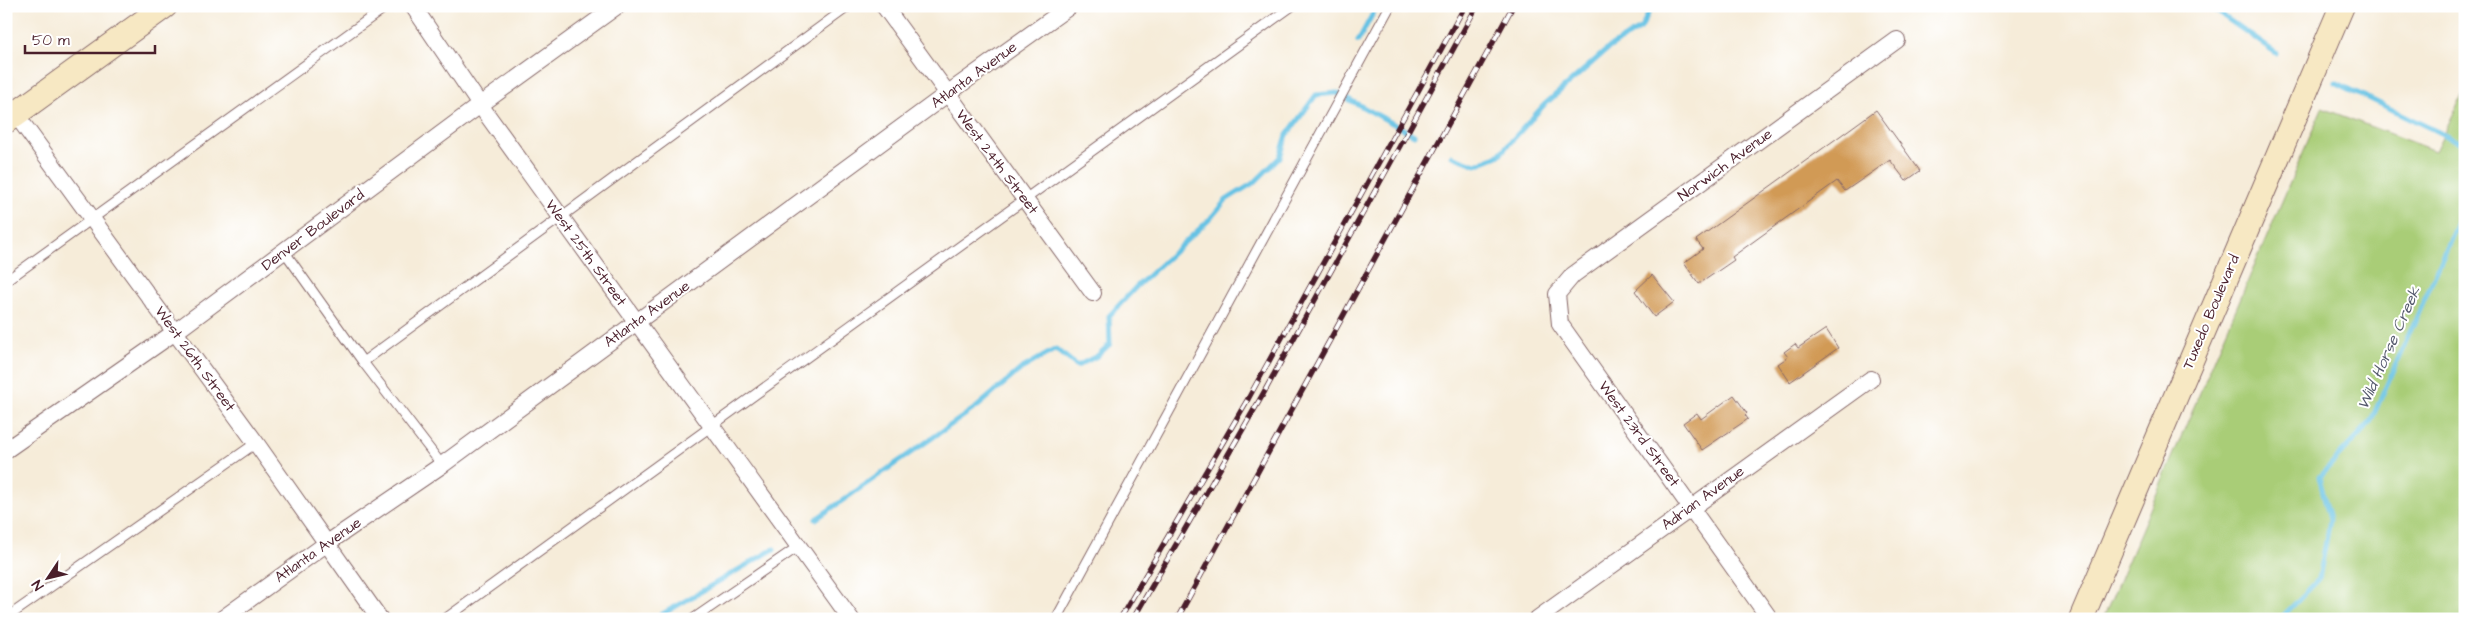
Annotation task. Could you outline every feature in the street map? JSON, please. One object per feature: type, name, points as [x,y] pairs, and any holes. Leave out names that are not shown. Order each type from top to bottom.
[{"type":"street","points":[[9,112],[165,6]]},
{"type":"street","name":"West 25th Street","points":[[413,6],[480,105],[850,619]]},
{"type":"street","name":"Denver Boulevard","points":[[6,450],[175,332],[480,105],[617,6]]},
{"type":"street","name":"West 24th Street","points":[[884,6],[1094,293]]},
{"type":"street","name":"Atlanta Avenue","points":[[222,619],[326,544],[442,465],[947,94],[1070,6]]},
{"type":"street","name":"Tuxedo Boulevard","points":[[2081,619],[2342,6]]},
{"type":"street","name":"Norwich Avenue","points":[[1557,294],[1574,275],[1896,40]]},
{"type":"street","name":"West 26th Street","points":[[9,112],[93,220],[175,332],[380,619]]},
{"type":"street","name":"West 23rd Street","points":[[1557,294],[1560,324],[1691,507],[1767,618]]},
{"type":"street","name":"Adrian Avenue","points":[[1537,619],[1870,379]]},
{"type":"lane","points":[[6,282],[387,6]]},
{"type":"lane","points":[[363,362],[850,6]]},
{"type":"lane","points":[[445,619],[1292,6]]},
{"type":"lane","points":[[1056,619],[1390,6]]},
{"type":"lane","points":[[284,251],[363,362],[442,465]]},
{"type":"lane","points":[[6,618],[256,443]]},
{"type":"lane","points":[[693,619],[799,546]]},
{"type":"green space","points":[[2465,90],[2465,619],[2103,619],[2322,108],[2435,151]]},
{"type":"building","points":[[1876,110],[1920,171],[1906,181],[1890,160],[1845,191],[1837,181],[1732,257],[1734,260],[1699,284],[1684,263],[1703,249],[1696,240]]},
{"type":"building","points":[[1652,275],[1674,302],[1654,317],[1635,291]]},
{"type":"building","points":[[1826,329],[1838,348],[1790,382],[1778,364],[1788,357],[1784,352],[1795,344],[1798,348]]},
{"type":"building","points":[[1734,395],[1747,413],[1745,415],[1748,419],[1702,450],[1683,423],[1697,413],[1701,419]]},
{"type":"waterway","points":[[1358,41],[1377,6]]},
{"type":"waterway","points":[[1452,156],[1476,165],[1498,156],[1544,105],[1610,47],[1641,28],[1652,6]]},
{"type":"waterway","points":[[2209,6],[2276,53]]},
{"type":"waterway","points":[[2335,82],[2465,145]]},
{"type":"waterway","points":[[816,519],[978,406],[1021,369],[1056,349],[1077,366],[1097,356],[1110,344],[1109,316],[1136,287],[1209,220],[1226,200],[1255,182],[1280,157],[1287,135],[1316,95],[1337,93],[1414,135]]},
{"type":"waterway","name":"Wild Horse Creek","points":[[2280,619],[2319,579],[2330,520],[2319,477],[2370,423],[2465,207]]},
{"type":"waterway","points":[[654,619],[774,549]]},
{"type":"railway","points":[[1120,619],[1248,399],[1465,6]]},
{"type":"railway","points":[[1133,619],[1262,396],[1477,6]]},
{"type":"railway","points":[[1177,619],[1513,6]]}]
